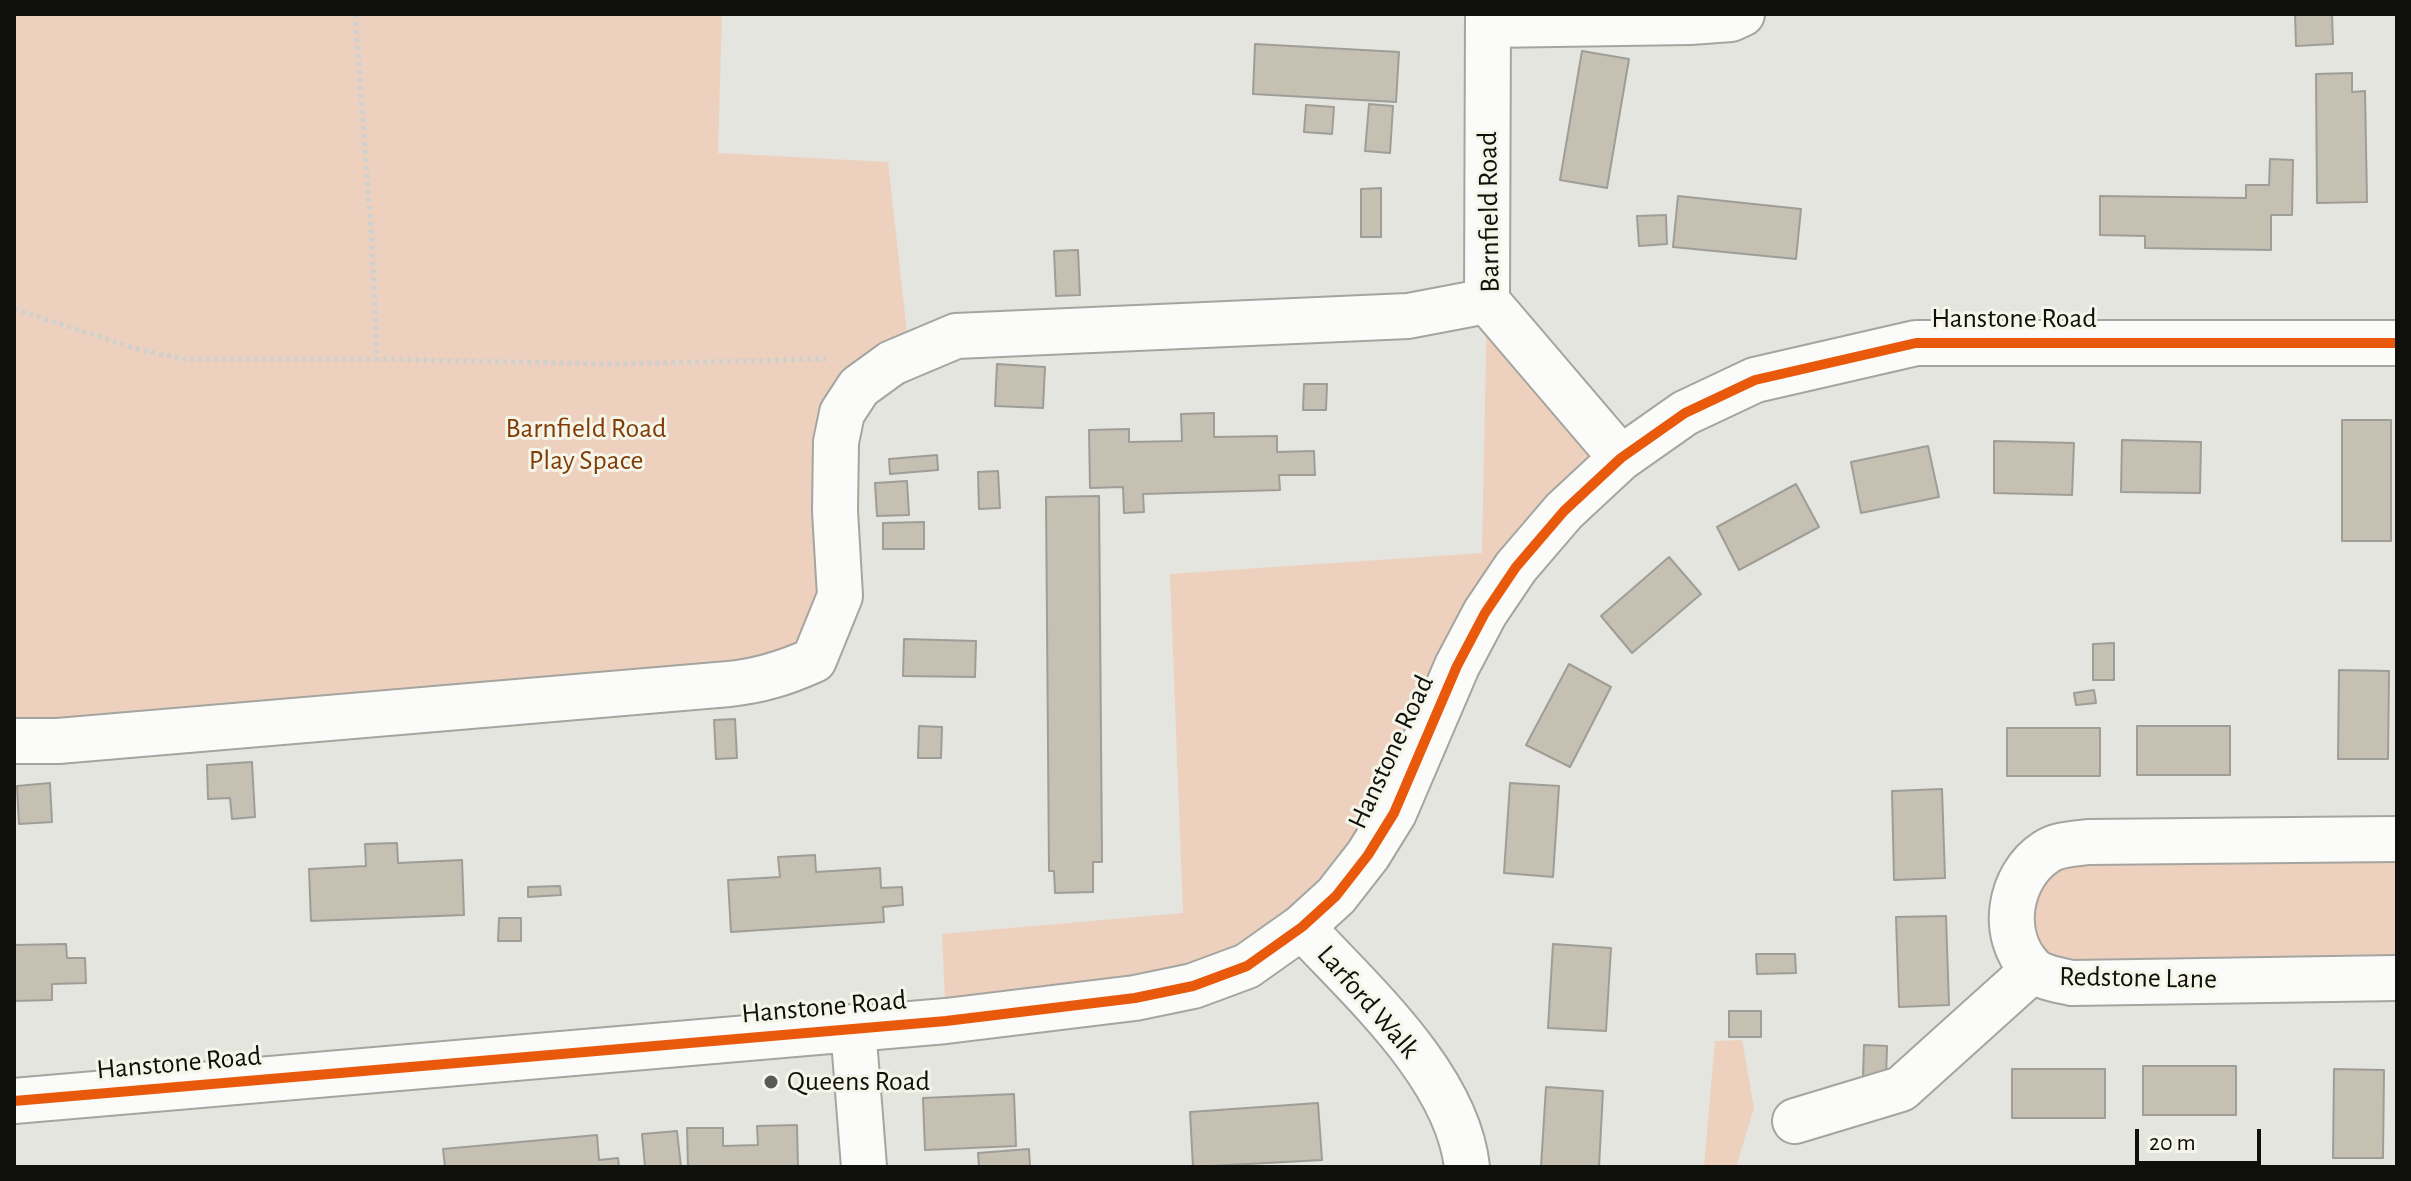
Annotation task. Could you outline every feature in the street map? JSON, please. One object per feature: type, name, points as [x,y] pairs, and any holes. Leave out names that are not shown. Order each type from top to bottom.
[{"type":"street","points":[[1488,19],[1690,22],[1731,19],[1742,14]]},
{"type":"street","name":"Barnfield Road","points":[[1488,19],[1487,301],[1621,458]]},
{"type":"street","points":[[14,741],[74,740],[756,681],[814,660],[840,596],[835,511],[836,442],[842,413],[859,387],[892,363],[956,336],[1408,316],[1487,301]]},
{"type":"street","name":"Hanstone Road","points":[[14,1101],[946,1021],[1120,1000],[1193,986],[1247,966],[1302,927],[1336,896],[1368,855],[1394,813],[1457,666],[1485,613],[1516,567],[1564,511],[1621,458],[1685,413],[1755,380],[1916,343],[2397,343]]},
{"type":"street","name":"Redstone Lane","points":[[2397,839],[2088,842],[2048,849],[2032,862],[2022,878],[2013,900],[2012,924],[2019,950],[2033,970],[2052,979],[2072,983],[2397,978]]},
{"type":"street","name":"Larford Walk","points":[[1302,927],[1415,1050],[1445,1101],[1465,1152],[1467,1167]]},
{"type":"street","points":[[1795,1121],[1901,1089],[2033,970]]},
{"type":"street","points":[[853,1027],[864,1167]]},
{"type":"path","points":[[355,14],[377,359]]},
{"type":"path","points":[[14,309],[140,350],[184,359],[612,364],[811,357],[855,365],[871,378]]},
{"type":"green space","name":"Barnfield Road Play Space","points":[[14,14],[722,14],[718,153],[888,162],[909,351],[871,374],[812,657],[14,741]]},
{"type":"green space","points":[[1487,301],[1621,458],[1564,511],[1411,777],[1277,947],[946,1021],[942,934],[1183,913],[1170,574],[1482,553]]},
{"type":"green space","points":[[2397,859],[2397,959],[2073,964],[2039,947],[2031,932],[2030,895],[2051,870],[2088,863]]},
{"type":"green space","points":[[1742,1040],[1754,1108],[1736,1167],[1704,1167],[1715,1041]]},
{"type":"building","points":[[2295,14],[2332,14],[2333,44],[2296,46]]},
{"type":"building","points":[[1255,44],[1399,52],[1396,102],[1253,94]]},
{"type":"building","points":[[1582,51],[1629,59],[1607,188],[1560,180]]},
{"type":"building","points":[[2352,73],[2352,92],[2365,91],[2367,202],[2317,203],[2316,74]]},
{"type":"building","points":[[1369,104],[1393,106],[1390,153],[1365,151]]},
{"type":"building","points":[[1306,105],[1334,107],[1332,134],[1304,132]]},
{"type":"building","points":[[2270,159],[2293,160],[2292,215],[2271,215],[2271,250],[2145,248],[2145,236],[2100,235],[2100,196],[2246,198],[2246,185],[2269,185]]},
{"type":"building","points":[[1381,188],[1381,237],[1361,237],[1361,189]]},
{"type":"building","points":[[1678,196],[1801,209],[1796,259],[1673,247]]},
{"type":"building","points":[[1666,215],[1667,244],[1639,246],[1637,216]]},
{"type":"building","points":[[1078,250],[1080,295],[1056,296],[1054,251]]},
{"type":"building","points":[[997,364],[1045,367],[1043,408],[995,406]]},
{"type":"building","points":[[1304,384],[1327,384],[1326,410],[1303,410]]},
{"type":"building","points":[[1214,413],[1214,437],[1277,436],[1277,452],[1314,451],[1315,475],[1279,475],[1280,490],[1143,494],[1144,512],[1124,513],[1123,487],[1090,488],[1089,430],[1129,429],[1129,442],[1182,441],[1181,414]]},
{"type":"building","points":[[2342,420],[2391,420],[2391,541],[2342,541]]},
{"type":"building","points":[[2122,440],[2201,442],[2200,493],[2121,492]]},
{"type":"building","points":[[1994,441],[2074,443],[2072,495],[1994,493]]},
{"type":"building","points":[[1928,446],[1939,497],[1861,513],[1851,462]]},
{"type":"building","points":[[937,455],[938,470],[890,474],[889,459]]},
{"type":"building","points":[[998,471],[1000,508],[979,509],[978,472]]},
{"type":"building","points":[[907,481],[909,515],[877,516],[875,483]]},
{"type":"building","points":[[1796,484],[1819,527],[1739,570],[1717,527]]},
{"type":"building","points":[[1099,496],[1102,862],[1093,862],[1093,892],[1055,893],[1054,871],[1049,871],[1046,497]]},
{"type":"building","points":[[924,522],[924,549],[883,549],[883,523]]},
{"type":"building","points":[[1669,557],[1701,594],[1632,653],[1601,616]]},
{"type":"building","points":[[904,639],[976,641],[975,677],[903,676]]},
{"type":"building","points":[[2114,643],[2114,680],[2093,680],[2093,644]]},
{"type":"building","points":[[1569,664],[1611,687],[1570,767],[1526,745]]},
{"type":"building","points":[[2339,670],[2389,671],[2388,759],[2338,759]]},
{"type":"building","points":[[2094,690],[2096,703],[2076,705],[2074,693]]},
{"type":"building","points":[[735,719],[737,758],[716,759],[714,720]]},
{"type":"building","points":[[919,726],[942,727],[941,758],[918,758]]},
{"type":"building","points":[[2137,726],[2230,726],[2230,775],[2137,775]]},
{"type":"building","points":[[2007,728],[2100,728],[2100,776],[2007,776]]},
{"type":"building","points":[[252,762],[255,817],[232,819],[230,798],[208,799],[207,765]]},
{"type":"building","points":[[50,783],[52,822],[19,824],[17,786]]},
{"type":"building","points":[[1510,783],[1559,786],[1553,877],[1504,873]]},
{"type":"building","points":[[1942,789],[1945,878],[1894,880],[1892,791]]},
{"type":"building","points":[[397,843],[398,863],[462,860],[464,915],[311,921],[309,869],[366,866],[365,844]]},
{"type":"building","points":[[815,855],[816,872],[880,868],[881,888],[902,887],[903,905],[883,907],[884,922],[731,932],[728,880],[780,877],[778,857]]},
{"type":"building","points":[[560,886],[561,895],[528,897],[528,887]]},
{"type":"building","points":[[1946,916],[1949,1005],[1899,1007],[1896,917]]},
{"type":"building","points":[[499,918],[521,918],[521,941],[498,941]]},
{"type":"building","points":[[66,944],[67,958],[85,958],[86,983],[52,984],[52,1000],[14,1001],[14,945]]},
{"type":"building","points":[[1553,944],[1611,948],[1606,1031],[1548,1028]]},
{"type":"building","points":[[1756,954],[1795,954],[1796,973],[1757,974]]},
{"type":"building","points":[[1729,1011],[1761,1011],[1761,1037],[1729,1037]]},
{"type":"building","points":[[1864,1045],[1887,1046],[1886,1078],[1863,1077]]},
{"type":"building","points":[[2143,1066],[2236,1066],[2236,1115],[2143,1115]]},
{"type":"building","points":[[2012,1069],[2105,1069],[2105,1118],[2012,1118]]},
{"type":"building","points":[[2334,1069],[2384,1070],[2383,1158],[2333,1158]]},
{"type":"building","points":[[1546,1087],[1603,1091],[1599,1167],[1541,1167]]},
{"type":"building","points":[[1014,1094],[1016,1146],[925,1150],[923,1098]]},
{"type":"building","points":[[1318,1103],[1322,1160],[1193,1167],[1190,1112]]},
{"type":"building","points":[[797,1125],[798,1167],[688,1167],[687,1128],[723,1128],[723,1146],[758,1145],[757,1126]]},
{"type":"building","points":[[677,1131],[681,1167],[645,1167],[642,1134]]},
{"type":"building","points":[[597,1135],[599,1160],[618,1158],[619,1167],[445,1167],[443,1149]]},
{"type":"building","points":[[1029,1149],[1030,1167],[979,1167],[978,1153]]},
{"type":"cycle path","points":[[14,1101],[946,1021],[1135,998],[1193,986],[1247,966],[1302,927],[1336,896],[1368,855],[1394,813],[1457,666],[1485,613],[1516,567],[1564,511],[1621,458],[1685,413],[1755,380],[1916,343],[2397,343]]},
{"type":"place","name":"Queens Road","points":[[771,1082]]}]
